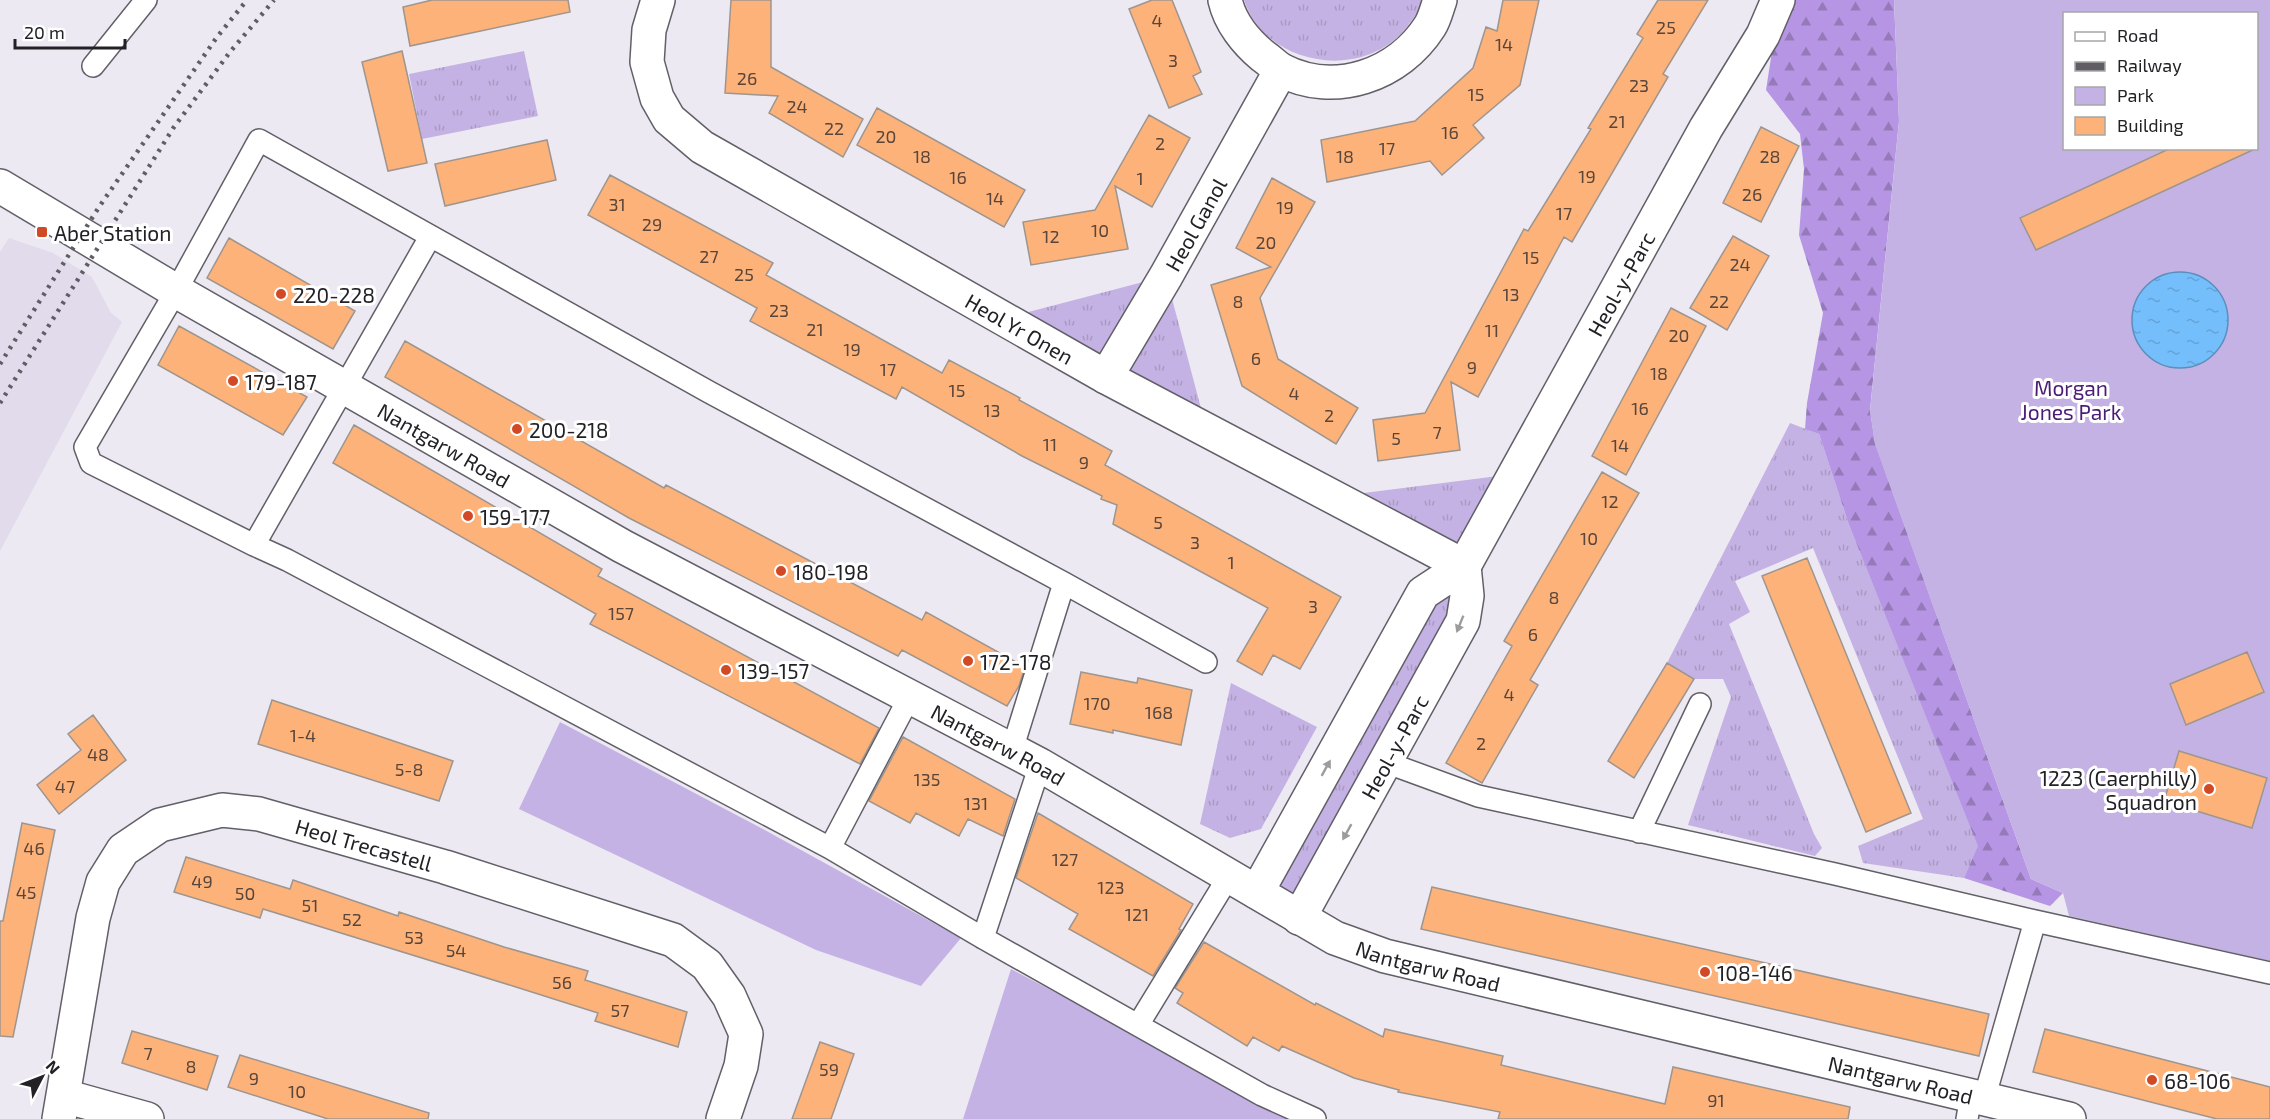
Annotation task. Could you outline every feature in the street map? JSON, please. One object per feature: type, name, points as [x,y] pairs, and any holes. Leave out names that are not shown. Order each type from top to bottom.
[{"type":"street","points":[[1225,0],[1227,10],[1247,43],[1281,70],[1311,80],[1346,82],[1380,72],[1409,53],[1431,25],[1440,0]]},
{"type":"street","name":"Heol-y-Parc","points":[[1257,892],[1423,592],[1464,566],[1706,128],[1763,35],[1778,0]]},
{"type":"street","name":"Heol Yr Onen","points":[[653,15],[647,62],[657,98],[669,119],[702,147],[1106,377],[1464,566]]},
{"type":"street","name":"Heol Ganol","points":[[1106,377],[1166,276],[1281,70]]},
{"type":"street","name":"Nantgarw Road","points":[[0,186],[176,291],[622,546],[1026,757],[1335,938],[1385,956],[1974,1105],[2069,1119]]},
{"type":"street","name":"Heol-y-Parc","points":[[1299,918],[1463,621],[1467,596],[1464,566]]},
{"type":"street","name":"Heol Trecastell","points":[[62,1108],[93,918],[103,882],[123,850],[160,825],[222,810],[259,814],[445,867],[673,940],[707,965],[729,996],[746,1034],[741,1066],[723,1119]]},
{"type":"street","points":[[62,1108],[147,1119]]},
{"type":"lane","points":[[93,66],[146,0]]},
{"type":"lane","points":[[1206,662],[709,392],[259,140],[176,291],[85,447],[91,464],[287,560],[830,848],[983,938],[1262,1095],[1315,1119]]},
{"type":"lane","points":[[254,545],[430,237]]},
{"type":"lane","points":[[983,938],[1064,583]]},
{"type":"lane","points":[[830,848],[910,696]]},
{"type":"lane","points":[[1639,832],[1700,704]]},
{"type":"lane","points":[[1385,762],[1478,796],[2270,973]]},
{"type":"lane","points":[[1138,1025],[1228,876]]},
{"type":"lane","points":[[1974,1105],[2035,921]]},
{"type":"shaded area","points":[[9,238],[53,253],[92,277],[111,313],[122,322],[0,551],[0,252]]},
{"type":"green space","points":[[1244,0],[1422,0],[1411,21],[1391,42],[1369,54],[1345,60],[1320,60],[1296,53],[1274,41],[1256,23]]},
{"type":"green space","points":[[1794,0],[1894,0],[1899,121],[1870,410],[1875,443],[2031,879],[2063,893],[2050,906],[1964,878],[1978,846],[1849,525],[1819,434],[1805,429],[1807,403],[1823,313],[1799,235],[1804,169],[1800,134],[1766,90],[1772,51]]},
{"type":"green space","name":"Morgan Jones Park","points":[[1894,0],[2270,0],[2270,961],[2069,916],[2063,893],[2031,879],[1875,444],[1870,411],[1899,121]]},
{"type":"green space","points":[[524,51],[538,116],[422,139],[409,74]]},
{"type":"green space","points":[[1166,276],[1207,431],[1002,319]]},
{"type":"green space","points":[[1790,423],[1819,434],[1849,525],[1979,846],[1964,878],[1863,863],[1858,846],[1923,819],[1813,548],[1735,581],[1750,612],[1729,624],[1814,834],[1822,848],[1815,856],[1688,825],[1731,697],[1723,679],[1694,679],[1667,663]]},
{"type":"green space","points":[[1514,474],[1467,596],[1299,918],[1257,892],[1423,593],[1463,566],[1332,497]]},
{"type":"green space","points":[[1231,683],[1317,727],[1261,829],[1230,838],[1200,824]]},
{"type":"green space","points":[[560,722],[761,828],[961,938],[921,986],[816,950],[519,809]]},
{"type":"green space","points":[[1011,969],[1261,1105],[1294,1119],[963,1119]]},
{"type":"water","points":[[2180,272],[2198,276],[2214,286],[2224,302],[2228,320],[2224,338],[2214,354],[2198,364],[2180,368],[2162,364],[2146,354],[2136,338],[2132,320],[2136,302],[2146,286],[2162,276]]},
{"type":"building","points":[[432,0],[568,0],[570,12],[410,46],[403,7]]},
{"type":"building","points":[[731,0],[771,0],[771,67],[863,119],[843,157],[769,113],[778,96],[725,93]]},
{"type":"building","points":[[1152,0],[1172,0],[1201,72],[1193,76],[1202,94],[1169,108],[1129,9]]},
{"type":"building","points":[[1503,0],[1539,0],[1520,85],[1473,125],[1484,138],[1442,175],[1430,161],[1327,182],[1321,140],[1415,121],[1473,68],[1486,27],[1497,31]]},
{"type":"building","points":[[1658,0],[1708,0],[1663,74],[1668,77],[1572,242],[1564,237],[1478,397],[1451,382],[1460,450],[1378,461],[1373,420],[1425,413],[1524,229],[1528,231],[1591,129],[1588,128],[1643,38],[1637,34]]},
{"type":"building","points":[[402,51],[427,163],[388,171],[362,62]]},
{"type":"building","points":[[877,108],[1025,190],[1004,227],[857,145]]},
{"type":"building","points":[[1149,115],[1190,138],[1152,207],[1115,186],[1128,249],[1031,265],[1023,222],[1095,210]]},
{"type":"building","points":[[1761,127],[1799,146],[1761,222],[1723,203]]},
{"type":"building","points":[[547,140],[556,180],[445,206],[435,164]]},
{"type":"building","points":[[2167,150],[2253,150],[2036,250],[2020,218]]},
{"type":"building","points":[[610,175],[773,263],[766,275],[942,373],[949,360],[1112,451],[1105,465],[1341,597],[1300,669],[1273,655],[1262,675],[1237,661],[1268,608],[1113,524],[1117,505],[1101,499],[1102,496],[1022,456],[902,387],[896,399],[750,321],[757,308],[588,215]]},
{"type":"building","points":[[1272,178],[1315,202],[1260,298],[1278,359],[1358,408],[1336,444],[1242,386],[1211,285],[1271,267],[1236,248]]},
{"type":"building","points":[[1733,236],[1769,256],[1727,330],[1690,308]]},
{"type":"building","name":"220-228","points":[[229,238],[355,311],[333,349],[207,278]]},
{"type":"building","points":[[1671,308],[1706,326],[1626,475],[1592,456]]},
{"type":"building","name":"179-187","points":[[179,326],[307,397],[283,435],[158,365]]},
{"type":"building","points":[[405,341],[664,488],[666,485],[922,620],[926,612],[1025,667],[1019,686],[1007,706],[902,650],[898,656],[629,518],[385,377]]},
{"type":"building","points":[[354,425],[602,569],[598,576],[879,728],[860,764],[590,624],[596,614],[333,463]]},
{"type":"building","points":[[1602,472],[1639,493],[1530,680],[1538,685],[1482,783],[1446,763],[1512,646],[1504,641]]},
{"type":"building","points":[[1807,558],[1911,813],[1866,832],[1762,576]]},
{"type":"building","points":[[2247,652],[2264,692],[2186,725],[2170,684]]},
{"type":"building","points":[[1667,663],[1694,679],[1634,778],[1608,761]]},
{"type":"building","points":[[1081,672],[1137,683],[1138,678],[1192,690],[1181,745],[1113,730],[1113,733],[1070,724]]},
{"type":"building","points":[[272,700],[453,761],[439,801],[258,744]]},
{"type":"building","points":[[93,715],[126,760],[59,814],[37,785],[81,750],[68,734]]},
{"type":"building","points":[[903,737],[1015,799],[1003,836],[968,819],[959,836],[916,813],[910,823],[869,801]]},
{"type":"building","points":[[2179,751],[2267,778],[2252,828],[2164,801]]},
{"type":"building","points":[[1038,813],[1193,904],[1179,929],[1181,930],[1153,976],[1069,929],[1078,914],[1016,878]]},
{"type":"building","points":[[22,823],[55,830],[13,1037],[0,1036],[0,921],[3,921]]},
{"type":"building","points":[[186,857],[290,889],[293,880],[398,916],[399,912],[504,947],[588,971],[585,980],[687,1012],[678,1047],[595,1021],[598,1013],[263,909],[260,918],[174,892]]},
{"type":"building","name":"108-146","points":[[1432,887],[1989,1014],[1979,1056],[1421,929]]},
{"type":"building","points":[[1204,942],[1315,1005],[1316,1003],[1383,1037],[1385,1029],[1503,1056],[1501,1065],[1665,1104],[1673,1067],[1850,1107],[1848,1119],[1498,1119],[1500,1112],[1398,1092],[1399,1090],[1354,1078],[1282,1046],[1279,1051],[1253,1037],[1247,1046],[1177,1003],[1183,993],[1175,988]]},
{"type":"building","name":"68-106","points":[[2045,1029],[2270,1087],[2270,1119],[2217,1119],[2033,1072]]},
{"type":"building","points":[[132,1031],[218,1056],[207,1090],[122,1063]]},
{"type":"building","points":[[820,1042],[854,1054],[831,1119],[792,1119]]},
{"type":"building","points":[[240,1055],[429,1113],[428,1119],[328,1119],[228,1087]]},
{"type":"railway","points":[[0,364],[99,207],[217,37],[247,0]]},
{"type":"railway","points":[[0,403],[174,127],[230,52],[274,0]]},
{"type":"place","name":"Aber Station","points":[[42,232]]},
{"type":"place","name":"220-228","points":[[281,294]]},
{"type":"place","name":"179-187","points":[[233,381]]},
{"type":"place","name":"200-218","points":[[517,429]]},
{"type":"place","name":"159-177","points":[[468,516]]},
{"type":"place","name":"180-198","points":[[781,571]]},
{"type":"place","name":"172-178","points":[[968,661]]},
{"type":"place","name":"139-157","points":[[726,670]]},
{"type":"place","name":"1223 (Caerphilly) Squadron","points":[[2209,789]]},
{"type":"place","name":"108-146","points":[[1705,972]]},
{"type":"place","name":"68-106","points":[[2152,1080]]}]
